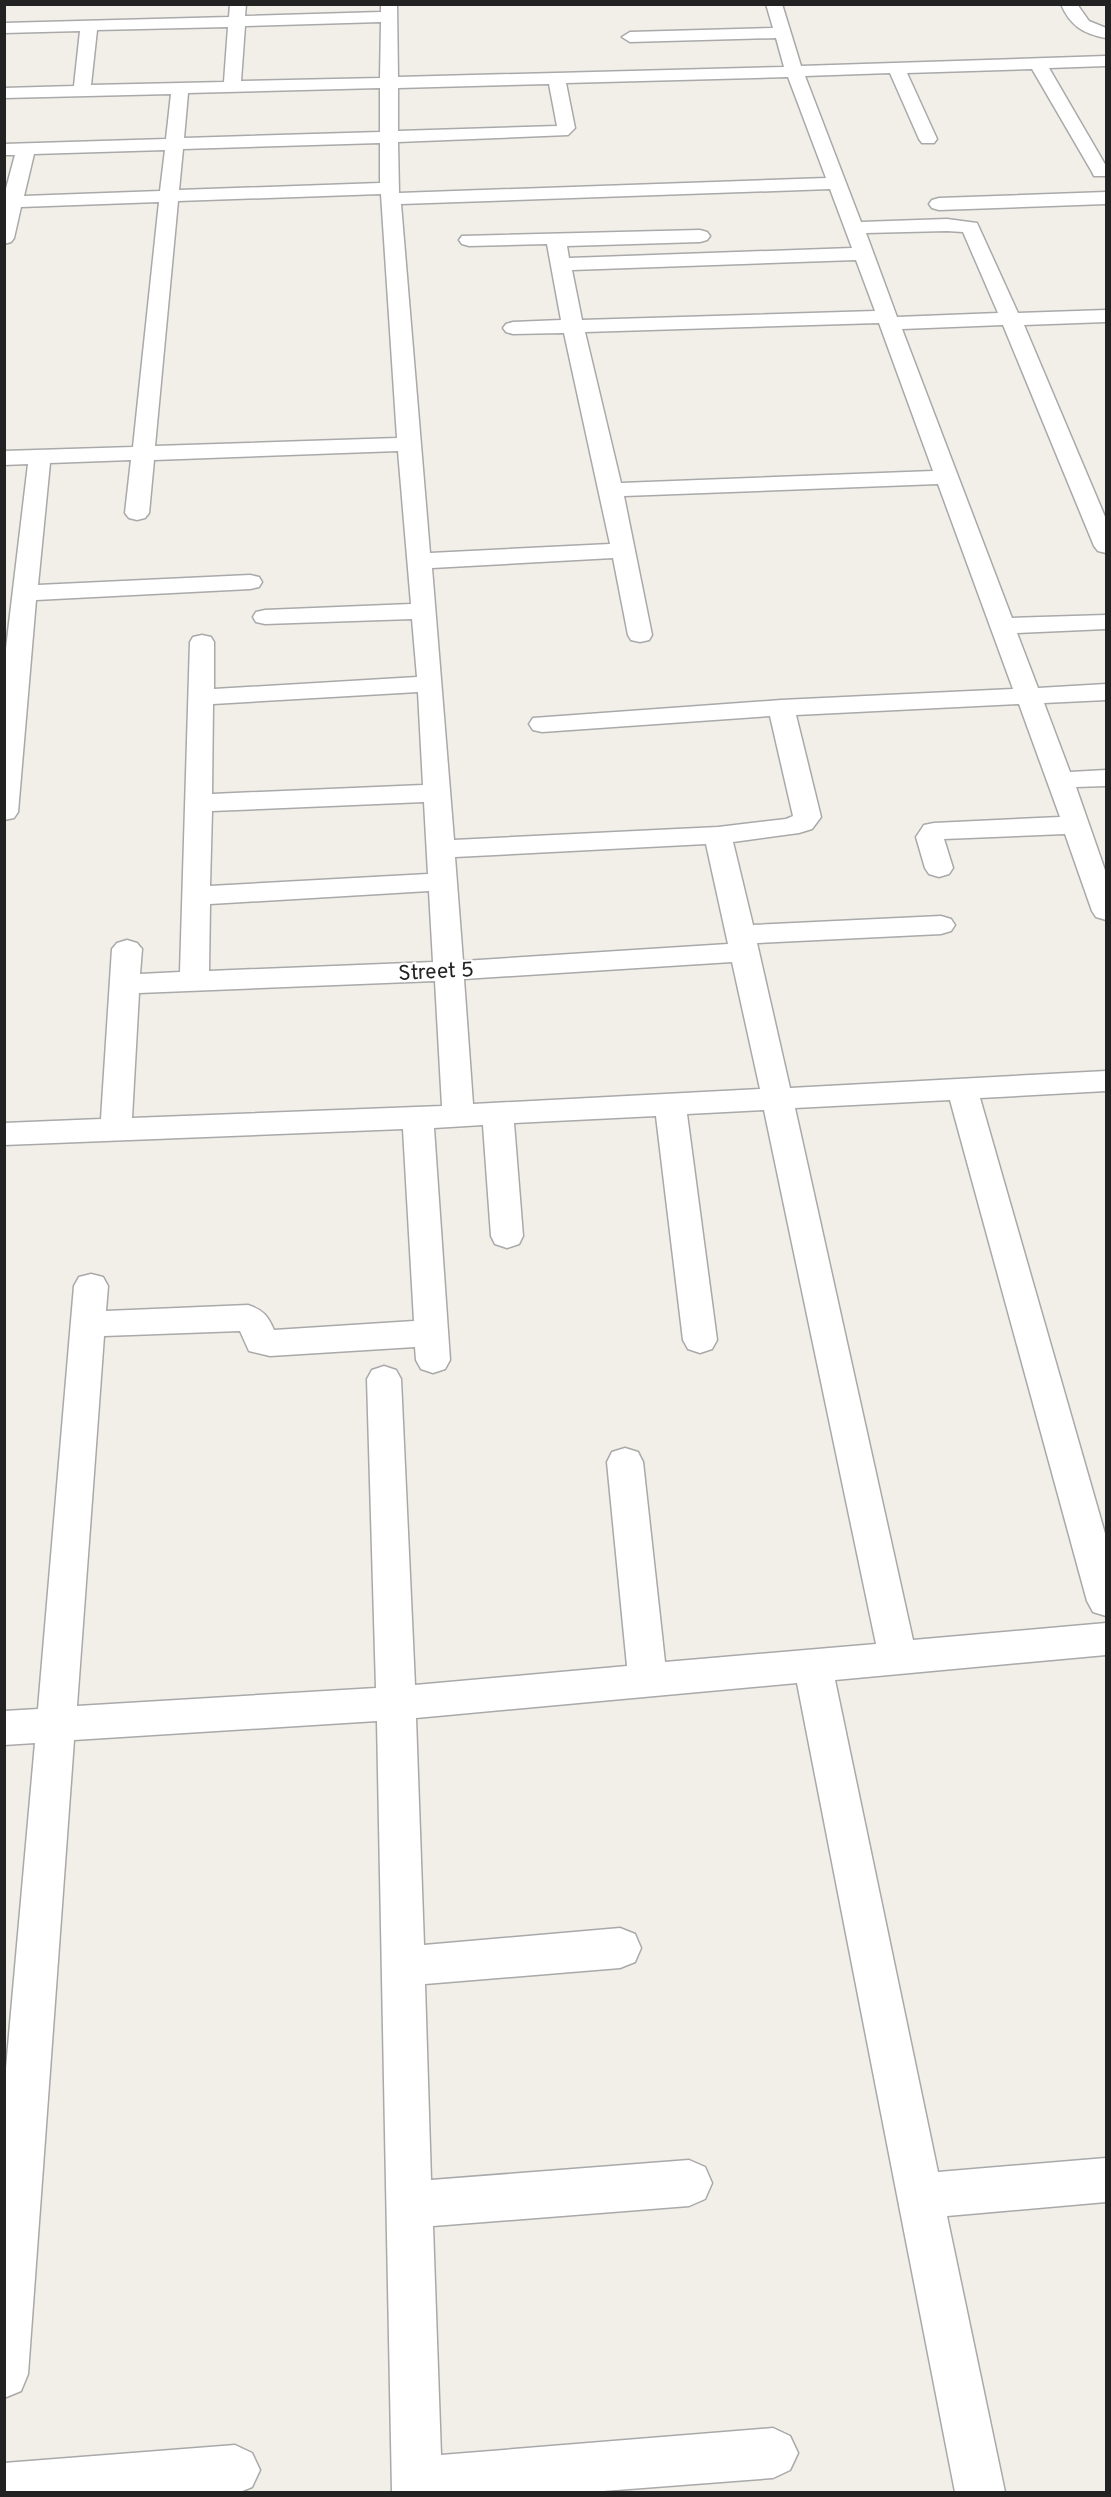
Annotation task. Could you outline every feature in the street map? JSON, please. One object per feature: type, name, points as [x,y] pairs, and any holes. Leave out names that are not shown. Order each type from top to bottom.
[{"type":"street","points":[[774,4],[794,71],[1060,780],[1074,825],[1099,871],[1107,911]]},
{"type":"street","points":[[1070,4],[1074,19],[1089,29],[1107,33]]},
{"type":"street","points":[[4,28],[89,26],[237,13],[389,10],[390,194],[430,684],[458,1115]]},
{"type":"street","points":[[232,86],[237,13]]},
{"type":"street","points":[[82,90],[89,26]]},
{"type":"street","points":[[630,37],[782,33]]},
{"type":"street","points":[[4,93],[1107,61]]},
{"type":"street","points":[[1037,63],[1101,172]]},
{"type":"street","points":[[896,68],[928,139]]},
{"type":"street","points":[[4,150],[562,131],[566,128],[556,77]]},
{"type":"street","points":[[137,513],[141,453],[180,88]]},
{"type":"street","points":[[1086,146],[1107,145]]},
{"type":"street","points":[[4,238],[8,202],[26,149]]},
{"type":"street","points":[[8,202],[169,196],[390,194],[837,183]]},
{"type":"street","points":[[947,225],[935,195],[1107,198]]},
{"type":"street","points":[[854,228],[947,225],[970,227],[1107,546]]},
{"type":"street","points":[[469,240],[700,236]]},
{"type":"street","points":[[556,240],[640,635]]},
{"type":"street","points":[[561,264],[863,254]]},
{"type":"street","points":[[513,328],[1107,316]]},
{"type":"street","points":[[4,458],[409,444]]},
{"type":"street","points":[[4,812],[10,675],[25,593],[40,456]]},
{"type":"street","points":[[611,490],[946,477]]},
{"type":"street","points":[[420,561],[622,550]]},
{"type":"street","points":[[25,593],[250,582]]},
{"type":"street","points":[[265,617],[424,611]]},
{"type":"street","points":[[1001,626],[1107,622]]},
{"type":"street","points":[[194,981],[202,642]]},
{"type":"street","points":[[201,697],[430,684]]},
{"type":"street","points":[[542,724],[781,708],[1107,692]]},
{"type":"street","points":[[440,849],[718,835],[789,827],[802,823],[807,817],[781,708]]},
{"type":"street","points":[[1060,780],[1107,778]]},
{"type":"street","points":[[198,803],[437,793]]},
{"type":"street","points":[[939,868],[930,837],[934,831],[1074,825]]},
{"type":"street","points":[[718,835],[898,1658]]},
{"type":"street","points":[[196,896],[442,882]]},
{"type":"street","name":"Street 5","points":[[126,984],[448,971],[941,925]]},
{"type":"street","points":[[116,1128],[127,949]]},
{"type":"street","points":[[4,1134],[418,1118],[1107,1081]]},
{"type":"street","points":[[962,1089],[1107,1601]]},
{"type":"street","points":[[670,1105],[700,1340]]},
{"type":"street","points":[[498,1114],[507,1236]]},
{"type":"street","points":[[4,2374],[90,1305],[248,1318],[254,1323],[261,1342],[432,1347],[418,1118]]},
{"type":"street","points":[[384,1379],[396,1703],[416,2487],[773,2453]]},
{"type":"street","points":[[625,1462],[648,1680]]},
{"type":"street","points":[[4,1728],[396,1703],[1107,1639]]},
{"type":"street","points":[[813,1666],[980,2493]]},
{"type":"street","points":[[403,1966],[620,1948]]},
{"type":"street","points":[[920,2196],[1107,2180]]},
{"type":"street","points":[[409,2205],[689,2182]]},
{"type":"street","points":[[4,2488],[235,2470]]}]
